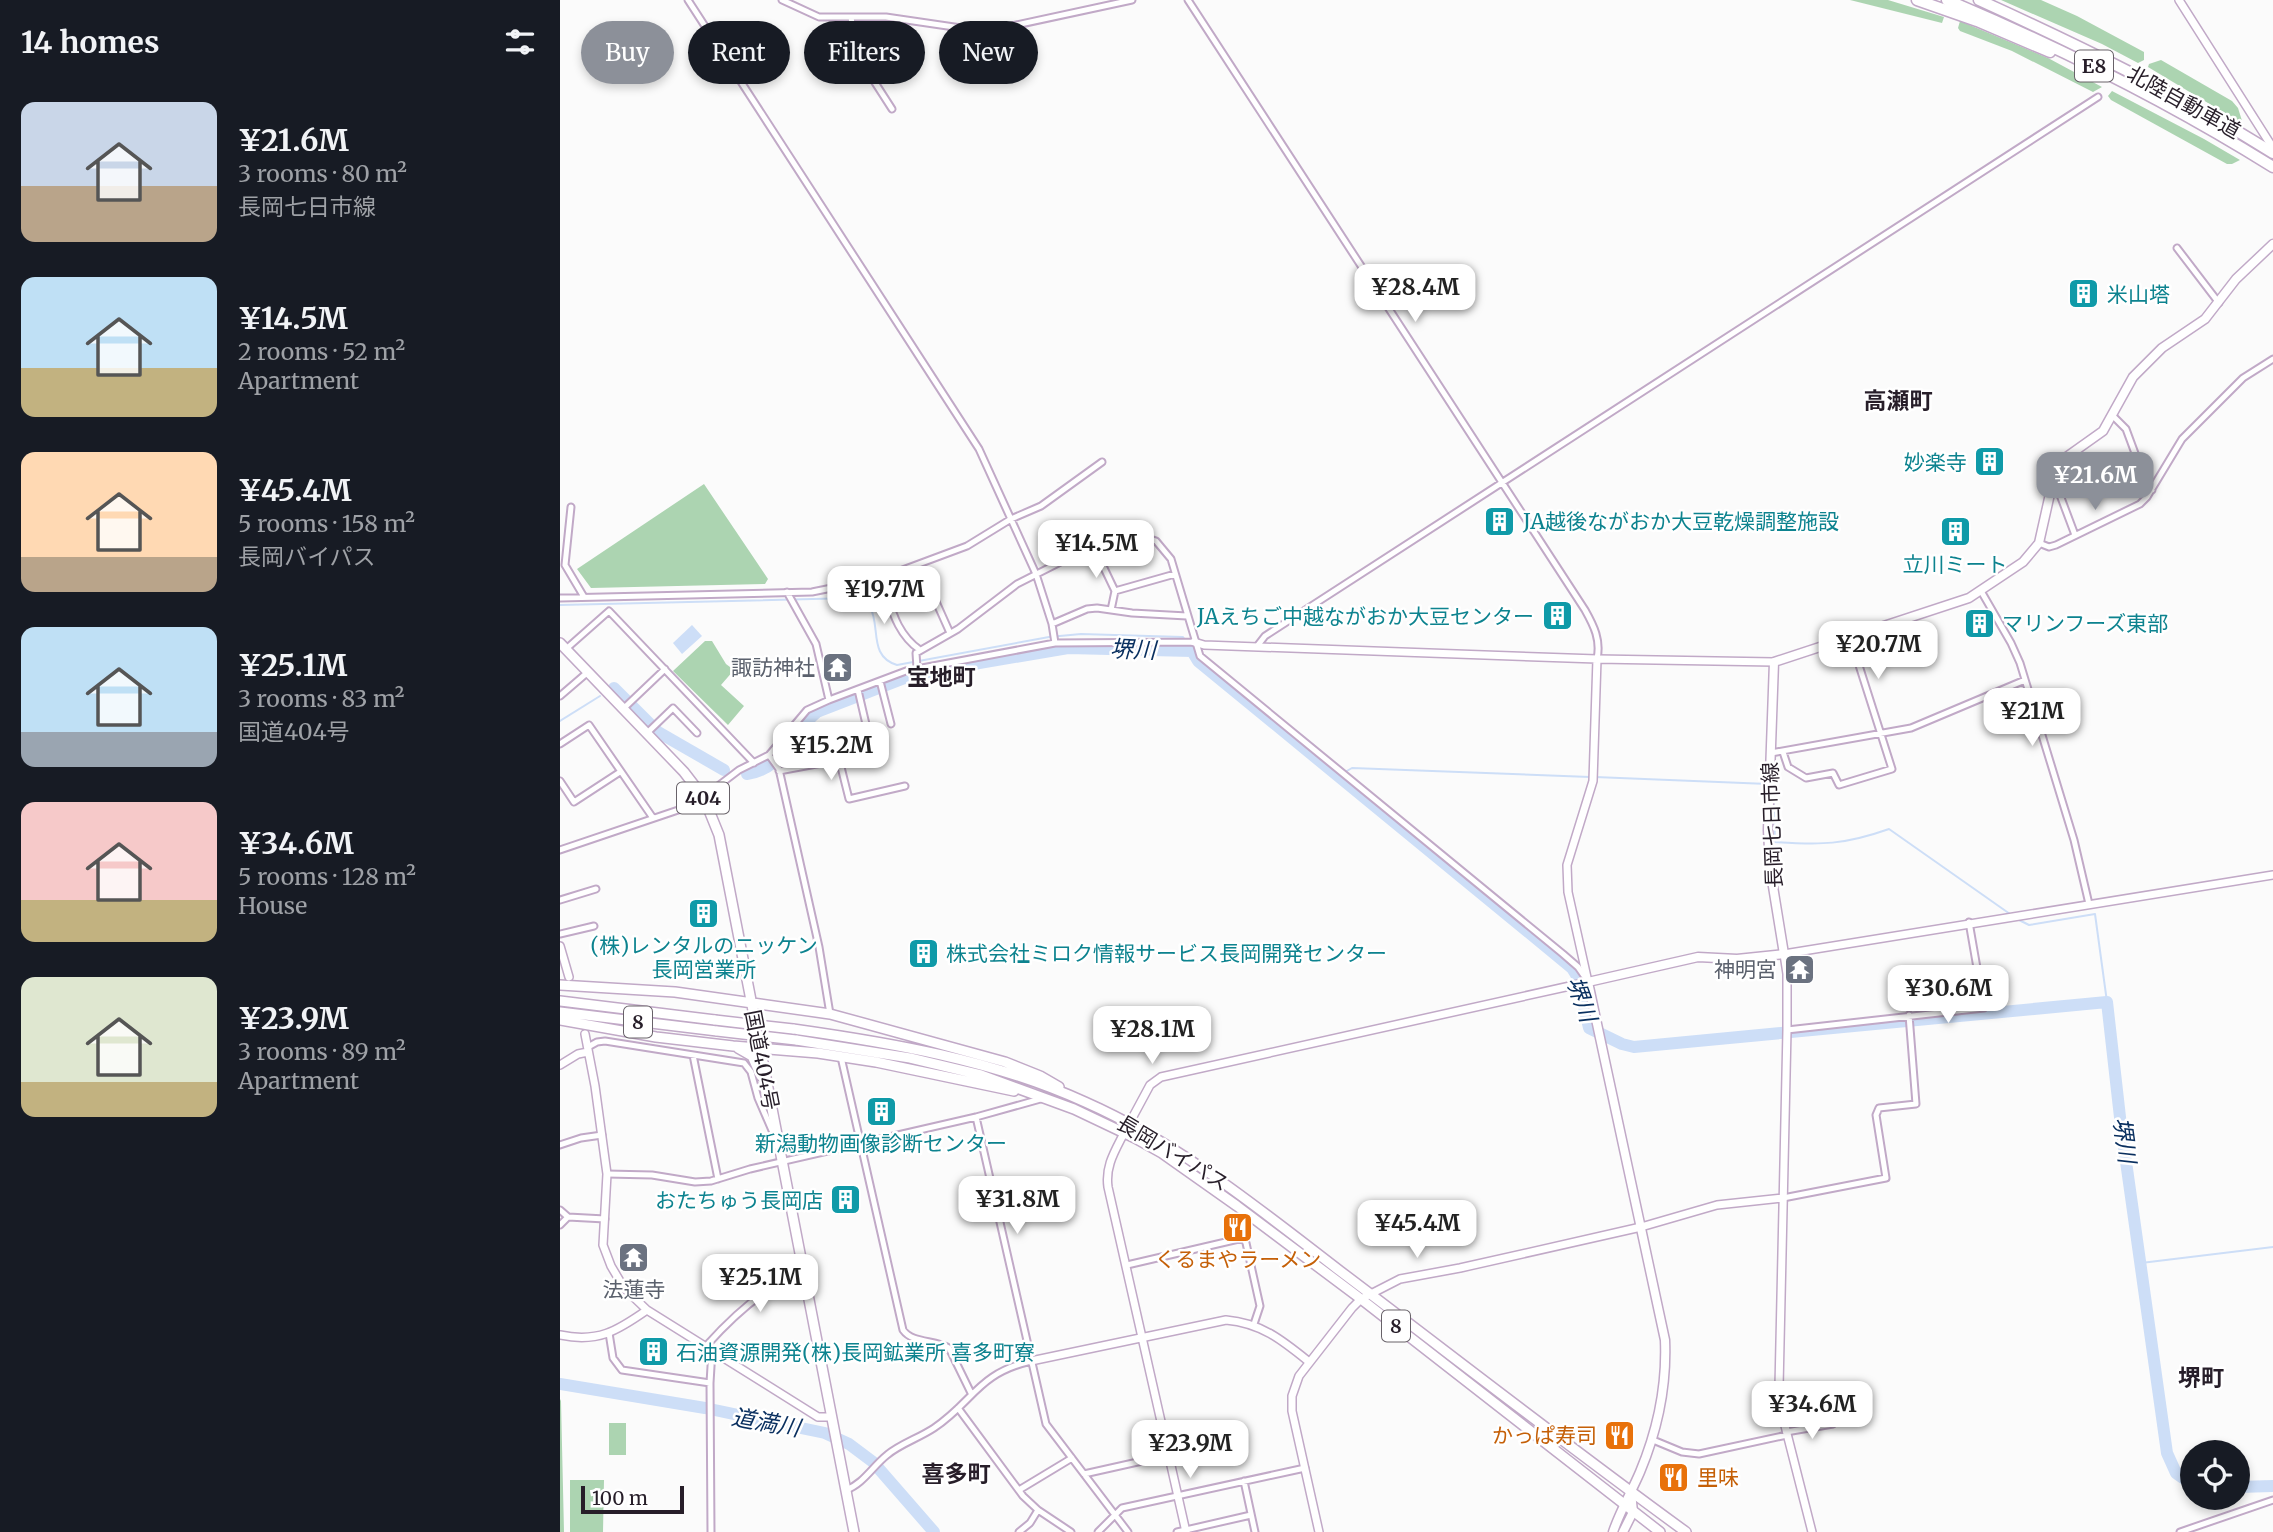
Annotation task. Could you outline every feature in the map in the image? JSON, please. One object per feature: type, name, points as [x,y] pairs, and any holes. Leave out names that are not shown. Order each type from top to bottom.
[{"type":"highway","name":"北陸自動車道","points":[[1917,0],[2015,37],[2163,102]]},
{"type":"highway","name":"北陸自動車道","points":[[1947,0],[2073,55],[2163,102],[2273,167]]},
{"type":"highway","name":"北陸自動車道","points":[[1979,0],[2123,67],[2273,151]]},
{"type":"highway","name":"国道404号","points":[[563,646],[651,729],[704,798],[721,845],[854,1532]]},
{"type":"highway","points":[[560,985],[675,992],[830,1014],[1005,1062],[1040,1076],[1084,1101]]},
{"type":"highway","name":"長岡バイパス","points":[[560,1001],[889,1043],[950,1057],[1037,1083],[1084,1101],[1184,1169],[1361,1299],[1660,1532]]},
{"type":"highway","name":"長岡バイパス","points":[[560,1012],[796,1040],[941,1064],[981,1075],[1163,1142],[1216,1176],[1686,1532]]},
{"type":"highway","points":[[560,1020],[656,1037],[876,1062],[1045,1098]]},
{"type":"highway","points":[[733,1046],[755,1059],[776,1128]]},
{"type":"main road","points":[[1774,662],[1969,597],[2023,562],[2039,543],[2056,467],[2103,431],[2133,377],[2162,348],[2205,319],[2236,279],[2273,244]]},
{"type":"main road","name":"長岡七日市線","points":[[1774,662],[1769,842],[1778,926],[1784,954]]},
{"type":"main road","points":[[1613,1532],[1653,1440],[1663,1399],[1665,1340],[1588,982],[1698,957],[1737,959],[1784,954]]},
{"type":"main road","points":[[1623,1532],[1633,1512],[1631,1492]]},
{"type":"street","points":[[688,0],[979,449],[1036,575],[1055,643]]},
{"type":"street","points":[[782,0],[819,17],[886,17],[993,30],[1132,0]]},
{"type":"street","points":[[1188,0],[1594,626],[1598,639],[1592,781],[1567,865],[1568,892],[1588,982]]},
{"type":"street","points":[[2179,0],[2273,151]]},
{"type":"street","points":[[851,17],[856,53],[892,109]]},
{"type":"street","points":[[1258,645],[1265,636],[2098,97]]},
{"type":"street","points":[[2177,248],[2219,303]]},
{"type":"street","points":[[2039,543],[2049,547],[2140,503],[2152,490],[2182,439],[2243,378],[2273,359]]},
{"type":"street","points":[[2112,415],[2126,429],[2146,483],[2152,490]]},
{"type":"street","points":[[560,598],[820,591],[881,578],[967,546],[1012,519],[1041,506],[1102,462]]},
{"type":"street","points":[[2053,476],[2075,535]]},
{"type":"street","points":[[571,507],[565,565],[584,597]]},
{"type":"street","points":[[917,668],[915,656],[920,650],[950,633],[1017,584],[1088,548],[1150,539],[1156,541],[1168,555],[1197,652],[1578,967],[1588,982]]},
{"type":"street","points":[[1088,548],[1104,568],[1115,591],[1111,610]]},
{"type":"street","points":[[1115,591],[1175,574]]},
{"type":"street","points":[[881,578],[901,633],[920,650]]},
{"type":"street","points":[[929,586],[950,633]]},
{"type":"street","points":[[1981,591],[2011,643],[2025,680],[2074,840],[2089,904]]},
{"type":"street","points":[[786,592],[816,644],[828,699]]},
{"type":"street","points":[[1052,625],[1087,609],[1187,616]]},
{"type":"street","points":[[563,646],[609,611],[754,762]]},
{"type":"street","points":[[1783,752],[1788,767],[1807,778],[1833,773],[1839,785],[1892,769],[1850,637]]},
{"type":"street","points":[[560,850],[693,805],[728,777],[769,755],[801,715],[828,699],[917,668],[1055,643],[1194,642],[1204,645],[1597,659],[1774,662]]},
{"type":"street","points":[[627,705],[665,669]]},
{"type":"street","points":[[560,696],[588,671]]},
{"type":"street","points":[[1770,753],[1911,728],[2025,680]]},
{"type":"street","points":[[880,681],[891,724]]},
{"type":"street","points":[[779,771],[870,754],[872,750],[859,690]]},
{"type":"street","points":[[651,729],[673,708],[697,733]]},
{"type":"street","points":[[560,744],[589,726],[653,818]]},
{"type":"street","points":[[769,755],[779,771],[819,947],[830,1014]]},
{"type":"street","points":[[839,759],[849,799],[905,786]]},
{"type":"street","points":[[560,781],[574,802],[620,772]]},
{"type":"street","points":[[1812,1532],[1781,1410],[1779,1387],[1787,1030],[1787,974],[1784,954],[2273,875]]},
{"type":"street","points":[[560,900],[596,889]]},
{"type":"street","points":[[1787,1030],[1984,1008],[1969,922]]},
{"type":"street","points":[[560,934],[594,926]]},
{"type":"street","points":[[560,946],[569,977]]},
{"type":"street","points":[[1251,1515],[1183,1531],[1144,1338],[1108,1187],[1107,1171],[1145,1092],[1161,1077],[1588,982]]},
{"type":"street","points":[[1319,1532],[1292,1396],[1308,1361],[1361,1299],[1389,1283],[1411,1275],[1460,1268],[1642,1227],[1717,1205],[1783,1198],[1886,1178],[1877,1115],[1879,1108],[1916,1104],[1909,1015]]},
{"type":"street","points":[[585,1034],[607,1174],[603,1245],[611,1266],[629,1294],[648,1310],[818,1417],[831,1421]]},
{"type":"street","points":[[560,1065],[597,1042],[605,1041],[737,1061],[748,1066],[779,1147]]},
{"type":"street","points":[[693,1055],[718,1179]]},
{"type":"street","points":[[841,1057],[903,1330],[912,1338],[949,1348],[971,1393]]},
{"type":"street","points":[[607,1174],[652,1175],[695,1182],[718,1179],[1045,1098]]},
{"type":"street","points":[[976,1117],[1046,1424],[1128,1532]]},
{"type":"street","points":[[560,1145],[580,1138],[602,1135]]},
{"type":"street","points":[[560,1210],[568,1217],[605,1219]]},
{"type":"street","points":[[560,1225],[568,1217]]},
{"type":"street","points":[[1127,1265],[1244,1238],[1260,1306],[1254,1324]]},
{"type":"street","points":[[711,1532],[710,1347],[726,1324],[781,1281],[803,1270]]},
{"type":"street","points":[[560,1335],[577,1339],[609,1334],[648,1310]]},
{"type":"street","points":[[846,1490],[854,1487],[894,1450],[936,1427],[971,1393],[1004,1369],[1220,1321],[1254,1324],[1276,1336],[1308,1361]]},
{"type":"street","points":[[609,1334],[613,1358],[622,1370],[710,1383]]},
{"type":"street","points":[[958,1408],[1019,1490],[1038,1510],[1071,1532]]},
{"type":"street","points":[[1653,1440],[1671,1448],[1699,1454],[1833,1424]]},
{"type":"street","points":[[1084,1474],[1169,1455]]},
{"type":"street","points":[[1019,1490],[1072,1458]]},
{"type":"street","points":[[1097,1532],[1122,1508],[1305,1468]]},
{"type":"street","points":[[1244,1481],[1255,1532]]},
{"type":"street","points":[[2180,1532],[2273,1500]]},
{"type":"street","points":[[1019,1532],[1030,1523],[1038,1510]]},
{"type":"green space","points":[[1850,0],[1888,0],[1944,17],[1942,23]]},
{"type":"green space","points":[[2001,0],[2041,0],[2144,52],[2144,60],[2138,63],[2102,44]]},
{"type":"green space","points":[[1960,21],[2048,58],[2102,87],[2093,92],[2012,51],[1960,31]]},
{"type":"green space","points":[[2161,60],[2232,101],[2238,108],[2243,124],[2148,67],[2149,64]]},
{"type":"green space","points":[[2112,91],[2240,160],[2227,164],[2111,100],[2108,96]]},
{"type":"green space","points":[[704,484],[768,579],[765,584],[591,588],[577,569]]},
{"type":"green space","points":[[705,641],[712,641],[726,664],[734,670],[721,685],[744,706],[728,725],[673,671]]},
{"type":"green space","points":[[560,1399],[561,1401],[564,1532],[560,1532]]},
{"type":"green space","points":[[609,1423],[626,1423],[626,1455],[609,1455]]},
{"type":"green space","points":[[570,1480],[604,1480],[603,1532],[570,1532]]},
{"type":"water","points":[[692,625],[702,636],[682,654],[673,643]]},
{"type":"waterway","points":[[560,605],[853,598],[870,607],[882,655],[897,665],[1049,637],[1081,634],[1183,637],[1185,640]]},
{"type":"waterway","name":"堺川","points":[[747,774],[759,771],[778,758],[817,712],[915,674],[1068,648],[1192,651],[1198,661],[1572,968],[1577,976],[1589,1028],[1622,1044],[1634,1047],[2107,1002],[2121,1126],[2167,1453],[2180,1476]]},
{"type":"waterway","name":"堺川","points":[[614,688],[658,732],[724,770]]},
{"type":"waterway","points":[[560,721],[600,696]]},
{"type":"waterway","points":[[1286,723],[1317,748]]},
{"type":"waterway","points":[[1345,772],[1352,768],[1590,777]]},
{"type":"waterway","points":[[1595,777],[1768,784]]},
{"type":"waterway","points":[[1773,784],[1775,842],[1832,843],[1889,829],[2010,914]]},
{"type":"waterway","points":[[1426,838],[1527,921]]},
{"type":"waterway","points":[[2017,919],[2029,925],[2095,914],[2107,1002]]},
{"type":"waterway","points":[[1553,942],[1563,951]]},
{"type":"waterway","points":[[2141,1263],[2273,1247]]},
{"type":"waterway","name":"道満川","points":[[560,1384],[705,1408],[825,1433],[849,1444],[873,1462],[934,1532]]},
{"type":"waterway","name":"堺川","points":[[2250,1487],[2273,1486]]},
{"type":"place","name":"米山塔","points":[[2084,294]]},
{"type":"place","name":"妙楽寺","points":[[1990,462]]},
{"type":"place","name":"JA越後ながおか大豆乾燥調整施設","points":[[1500,521]]},
{"type":"place","name":"立川ミート","points":[[1955,532]]},
{"type":"place","name":"JAえちご中越ながおか大豆センター","points":[[1557,616]]},
{"type":"place","name":"マリンフーズ東部","points":[[1979,623]]},
{"type":"place","name":"諏訪神社","points":[[838,667]]},
{"type":"place","name":"(株)レンタルのニッケン 長岡営業所","points":[[704,913]]},
{"type":"place","name":"株式会社ミロク情報サービス長岡開発センター","points":[[923,953]]},
{"type":"place","name":"神明宮","points":[[1800,969]]},
{"type":"place","name":"新潟動物画像診断センター","points":[[881,1111]]},
{"type":"place","name":"おたちゅう長岡店","points":[[846,1200]]},
{"type":"place","name":"くるまやラーメン","points":[[1238,1227]]},
{"type":"place","name":"法蓮寺","points":[[634,1257]]},
{"type":"place","name":"石油資源開発(株)長岡鉱業所 喜多町寮","points":[[653,1352]]},
{"type":"place","name":"かっぱ寿司","points":[[1620,1435]]},
{"type":"place","name":"里味","points":[[1674,1477]]},
{"type":"district","name":"高瀬町","points":[[1898,400]]},
{"type":"district","name":"宝地町","points":[[941,676]]},
{"type":"district","name":"堺町","points":[[2201,1377]]},
{"type":"district","name":"喜多町","points":[[956,1473]]}]
